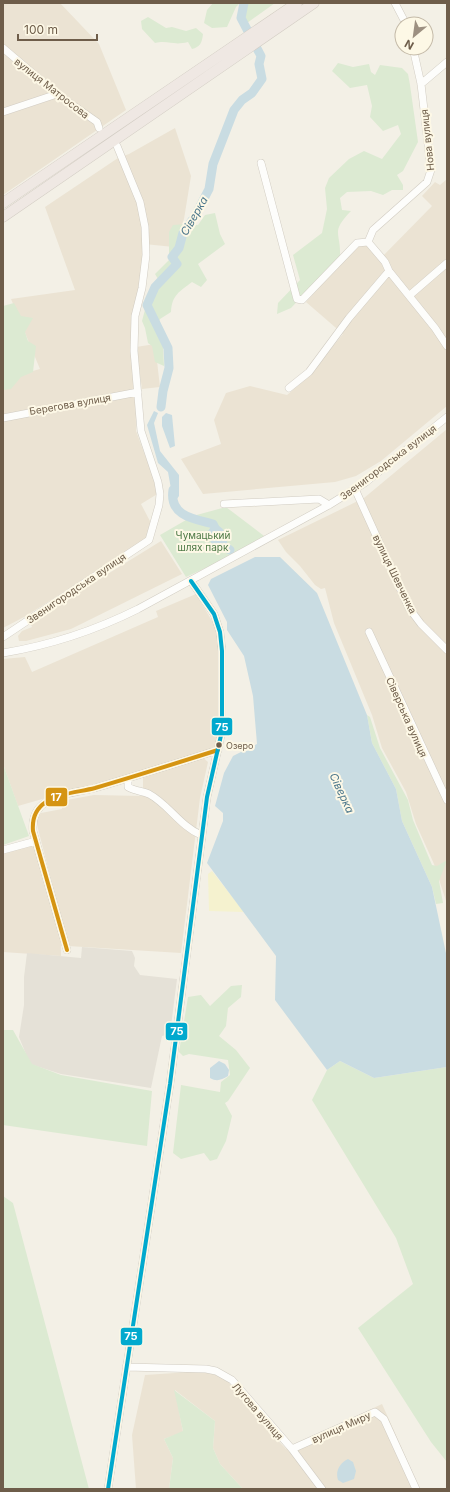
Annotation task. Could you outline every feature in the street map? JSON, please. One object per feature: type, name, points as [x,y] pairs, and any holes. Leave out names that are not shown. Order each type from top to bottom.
[{"type":"highway","points":[[272,26],[297,3]]},
{"type":"highway","points":[[3,203],[100,144],[117,137],[234,51],[272,26],[314,3]]},
{"type":"highway","points":[[3,217],[100,144]]},
{"type":"street","points":[[395,3],[402,16]]},
{"type":"street","name":"вулиця Матросова","points":[[3,48],[57,94],[97,122],[100,128]]},
{"type":"street","name":"Нова вулиця","points":[[368,242],[372,230],[431,177],[432,170],[421,84],[415,56]]},
{"type":"street","points":[[421,84],[447,62]]},
{"type":"street","points":[[3,112],[57,94]]},
{"type":"street","points":[[117,137],[140,202],[145,227],[146,255],[142,288],[135,316],[134,342],[138,392]]},
{"type":"street","points":[[261,163],[297,299],[302,300],[356,243],[368,242],[386,262],[389,271],[410,296],[447,346]]},
{"type":"street","points":[[410,296],[447,262]]},
{"type":"street","points":[[289,388],[309,372],[349,318],[389,271]]},
{"type":"street","name":"Берегова вулиця","points":[[3,418],[138,392]]},
{"type":"street","name":"Звенигородська вулиця","points":[[3,637],[149,540],[159,505],[160,494],[158,482],[142,437],[138,392]]},
{"type":"street","name":"Звенигородська вулиця","points":[[3,653],[54,643],[90,631],[124,616],[191,581],[329,505],[355,489],[447,417]]},
{"type":"street","name":"вулиця Шевченка","points":[[355,489],[409,608],[421,624],[447,650]]},
{"type":"street","name":"Звенигородська вулиця","points":[[224,504],[319,499],[329,505]]},
{"type":"street","points":[[108,1489],[166,1114],[201,835],[207,796],[218,750],[222,724],[222,643],[214,614],[191,581]]},
{"type":"street","name":"Сіверська вулиця","points":[[369,632],[447,800]]},
{"type":"street","points":[[67,950],[36,841],[33,820],[36,811],[44,803],[54,798],[128,778],[218,750]]},
{"type":"street","points":[[128,778],[128,787],[134,791],[149,794],[190,829],[201,835]]},
{"type":"street","points":[[3,850],[36,841]]},
{"type":"street","name":"Лугова вулиця","points":[[126,1367],[206,1368],[224,1374],[232,1380],[292,1449],[322,1489]]},
{"type":"street","name":"вулиця Миру","points":[[292,1449],[375,1412],[384,1419],[416,1489]]},
{"type":"shaded area","points":[[3,3],[60,3],[99,44],[126,110],[3,195]]},
{"type":"shaded area","points":[[175,128],[191,176],[184,219],[174,247],[144,244],[142,273],[135,304],[136,431],[159,493],[141,504],[152,525],[148,538],[26,616],[3,628],[3,379],[40,369],[11,299],[75,290],[45,207],[118,158],[129,154]]},
{"type":"shaded area","points":[[447,179],[447,406],[381,461],[356,476],[335,482],[203,494],[181,459],[221,444],[214,420],[226,393],[250,386],[287,395],[306,379],[343,334],[306,302],[357,245],[366,245],[379,260],[432,206],[422,196],[435,182],[440,185]]},
{"type":"shaded area","points":[[155,344],[160,387],[142,389],[136,347]]},
{"type":"shaded area","points":[[447,429],[447,904],[434,864],[416,824],[406,792],[382,748],[372,715],[334,623],[325,588],[321,589],[315,585],[300,566],[286,552],[278,540],[364,498]]},
{"type":"shaded area","points":[[161,541],[182,574],[71,629],[26,641],[19,641],[18,636],[22,631],[32,627],[30,622]]},
{"type":"shaded area","points":[[196,594],[215,626],[219,646],[220,727],[216,749],[18,806],[3,764],[3,659],[25,657],[32,672],[158,617],[156,611]]},
{"type":"shaded area","points":[[202,757],[208,762],[200,798],[181,953],[68,946],[36,821],[41,813],[62,809],[61,801],[94,795],[143,796],[143,778]]},
{"type":"shaded area","points":[[30,845],[37,849],[61,938],[61,956],[3,952],[3,854]]},
{"type":"shaded area","points":[[82,947],[132,951],[135,958],[134,966],[140,975],[177,979],[170,1034],[162,1036],[151,1088],[61,1074],[30,1064],[19,1037],[24,1005],[24,977],[27,953],[81,958]]},
{"type":"shaded area","points":[[205,1371],[217,1374],[226,1379],[258,1419],[286,1449],[382,1404],[420,1489],[243,1489],[220,1464],[213,1448],[215,1421],[175,1390],[183,1432],[164,1439],[173,1458],[169,1489],[136,1489],[132,1435],[145,1375]]},
{"type":"green space","points":[[213,3],[240,3],[236,7],[227,27],[212,28],[204,23],[207,10]]},
{"type":"green space","points":[[242,3],[275,3],[247,23],[241,18]]},
{"type":"green space","points":[[148,17],[166,28],[172,27],[186,31],[196,28],[203,34],[199,46],[192,49],[188,42],[155,43],[142,29],[141,21]]},
{"type":"green space","points":[[338,63],[353,67],[369,64],[371,72],[375,75],[380,65],[402,68],[408,74],[418,142],[403,171],[397,175],[403,185],[403,190],[392,190],[383,195],[371,191],[347,192],[340,198],[342,210],[351,211],[341,224],[338,232],[340,256],[291,308],[277,314],[278,303],[300,280],[293,255],[322,233],[327,209],[325,188],[329,178],[349,159],[364,151],[382,159],[401,134],[398,125],[383,131],[370,117],[372,106],[367,85],[350,88],[332,71]]},
{"type":"green space","points":[[215,213],[220,234],[225,244],[198,264],[207,280],[201,287],[192,282],[183,289],[177,294],[173,302],[171,312],[160,319],[156,330],[163,346],[164,366],[155,362],[152,346],[148,343],[142,321],[150,291],[158,279],[155,274],[169,260],[169,232],[173,225],[198,225],[205,215]]},
{"type":"green space","points":[[14,303],[21,316],[33,318],[25,332],[28,341],[36,346],[33,372],[21,377],[11,389],[3,390],[3,306]]},
{"type":"green space","name":"Чумацький шлях парк","points":[[226,507],[268,539],[186,577],[160,535],[193,516]]},
{"type":"green space","points":[[367,715],[370,717],[380,748],[408,800],[413,820],[432,865],[437,866],[447,860],[439,881],[443,903],[436,904],[432,887],[402,821],[396,789],[372,743]]},
{"type":"green space","points":[[3,764],[29,836],[3,845]]},
{"type":"green space","points":[[242,985],[241,997],[228,1008],[226,1026],[219,1036],[236,1050],[250,1068],[228,1101],[225,1103],[232,1116],[226,1141],[217,1159],[210,1161],[204,1153],[181,1159],[173,1153],[181,1085],[220,1092],[221,1082],[230,1075],[228,1060],[189,1054],[183,1056],[179,1052],[188,997],[201,995],[210,1006],[231,986]]},
{"type":"green space","points":[[3,1030],[13,1030],[32,1064],[61,1075],[152,1091],[147,1146],[3,1125]]},
{"type":"green space","points":[[340,1061],[374,1078],[447,1067],[447,1462],[431,1442],[358,1328],[413,1284],[396,1238],[312,1100],[327,1070]]},
{"type":"green space","points":[[3,1196],[13,1203],[89,1489],[3,1489]]},
{"type":"green space","points":[[174,1390],[215,1421],[213,1448],[220,1464],[243,1489],[169,1489],[173,1458],[164,1439],[183,1431]]},
{"type":"sand","points":[[212,871],[244,912],[209,911],[208,874]]},
{"type":"water","points":[[154,411],[158,413],[154,423],[160,451],[179,475],[179,496],[174,503],[170,503],[169,492],[171,489],[168,472],[158,463],[147,425]]},
{"type":"water","points":[[166,413],[172,415],[175,446],[170,448],[162,426],[162,417]]},
{"type":"water","points":[[213,524],[220,527],[225,533],[227,543],[222,549],[213,545],[209,538],[208,531]]},
{"type":"water","points":[[255,557],[280,557],[317,593],[367,715],[372,743],[396,789],[402,821],[432,887],[447,958],[447,1067],[374,1078],[340,1061],[327,1070],[275,1000],[276,956],[207,863],[223,821],[223,813],[215,806],[224,773],[233,756],[257,744],[253,696],[244,656],[227,630],[227,622],[208,585],[211,579]]},
{"type":"water","points":[[219,1061],[225,1064],[229,1070],[228,1076],[215,1080],[210,1078],[210,1068]]},
{"type":"water","points":[[348,1459],[353,1462],[356,1471],[354,1479],[343,1483],[338,1480],[337,1473],[341,1465]]},
{"type":"waterway","name":"Сіверка","points":[[161,407],[163,391],[169,368],[168,348],[147,305],[155,287],[177,264],[172,257],[179,248],[183,233],[195,216],[209,189],[213,164],[234,110],[242,100],[252,93],[262,79],[259,64],[261,56],[241,18],[244,3]]},
{"type":"waterway","name":"Сіверка","points":[[173,490],[173,499],[175,506],[179,511],[191,518],[213,524],[224,546],[230,550]]},
{"type":"transit line","name":"75","points":[[108,1489],[170,1084],[207,797],[222,731],[222,651],[220,632],[214,614],[191,581]]},
{"type":"transit line","name":"17","points":[[67,950],[33,831],[34,818],[39,808],[46,802],[57,797],[95,788],[218,750]]},
{"type":"place","name":"Озеро","points":[[219,745]]}]
